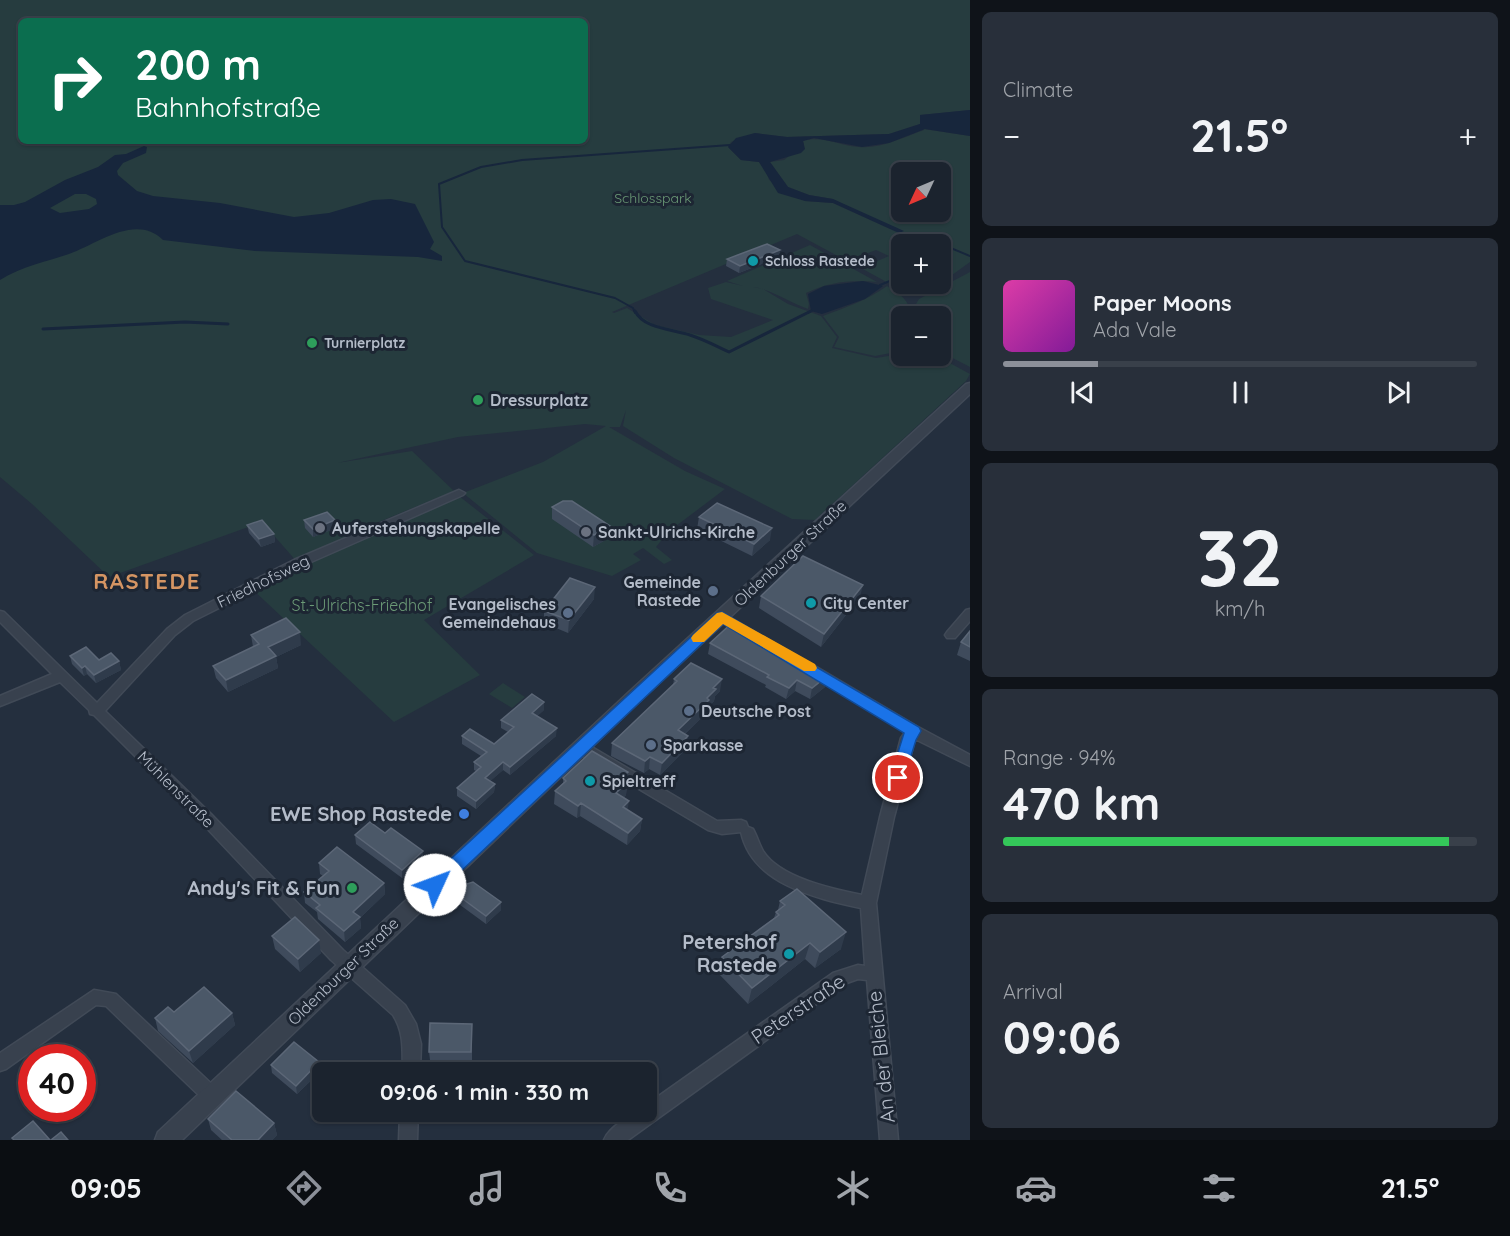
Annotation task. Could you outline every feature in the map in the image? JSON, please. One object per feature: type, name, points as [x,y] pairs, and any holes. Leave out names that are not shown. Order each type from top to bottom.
[{"type":"street","name":"Oldenburger Straße","points":[[166,1140],[580,747],[727,620],[877,471],[970,387]]},
{"type":"street","name":"Friedhofsweg","points":[[95,711],[105,704],[171,632],[189,618],[298,563],[459,493]]},
{"type":"street","points":[[951,635],[970,613]]},
{"type":"street","name":"Mühlenstraße","points":[[0,615],[206,818],[349,965],[399,1010],[408,1024],[412,1044],[411,1062]]},
{"type":"street","points":[[797,660],[913,731],[970,761]]},
{"type":"street","points":[[0,701],[61,676]]},
{"type":"street","points":[[873,974],[868,903],[887,817],[908,738],[913,731]]},
{"type":"street","points":[[580,747],[712,826],[744,829],[759,856],[783,876],[837,896],[868,903]]},
{"type":"street","name":"Peterstraße","points":[[613,1140],[839,978],[858,972],[873,974]]},
{"type":"street","name":"An der Bleiche","points":[[873,974],[889,1140]]},
{"type":"street","points":[[0,1063],[94,997],[110,999],[212,1096]]},
{"type":"street","points":[[408,1140],[409,1122]]},
{"type":"green space","points":[[0,0],[970,0],[970,110],[920,115],[924,129],[970,136],[970,262],[951,276],[951,234],[891,234],[891,284],[861,268],[889,256],[876,250],[847,261],[797,234],[612,312],[627,308],[655,325],[699,335],[731,337],[773,320],[711,299],[708,288],[726,282],[743,286],[727,281],[810,245],[877,282],[841,282],[814,289],[806,293],[808,309],[764,290],[788,304],[821,316],[837,337],[832,348],[876,358],[891,356],[891,366],[951,366],[951,364],[970,374],[966,381],[815,520],[792,519],[674,458],[623,426],[626,410],[620,427],[609,427],[685,471],[725,489],[668,532],[656,547],[672,560],[664,564],[643,548],[633,554],[641,560],[612,576],[537,553],[463,493],[543,462],[606,426],[585,424],[458,437],[337,463],[412,451],[454,491],[352,533],[354,539],[459,496],[534,555],[424,620],[480,675],[394,722],[250,587],[298,563],[262,522],[109,577],[0,477]],"holes":[[[920,124],[924,130],[892,142],[867,147],[810,139],[803,141],[804,144],[784,160],[770,162],[788,187],[809,195],[833,199],[899,233],[833,203],[805,201],[769,180],[766,170],[759,162],[741,160],[728,147],[731,142],[755,133],[787,137],[889,134]]]},
{"type":"green space","points":[[970,272],[970,367],[951,357],[951,306],[916,306],[916,304],[919,299],[928,294],[951,294],[951,282]]},
{"type":"green space","points":[[887,286],[891,289],[891,294],[899,294],[908,306],[891,306],[891,353],[875,356],[834,347],[839,337],[823,316],[864,300]]},
{"type":"green space","points":[[503,683],[525,697],[512,708],[489,694]]},
{"type":"water","points":[[970,110],[970,136],[925,129],[889,143],[862,147],[814,138],[803,141],[805,149],[801,153],[770,162],[788,187],[809,195],[833,199],[904,231],[899,233],[833,203],[805,201],[778,193],[759,162],[741,160],[728,147],[736,138],[755,133],[787,137],[889,134],[920,124],[920,115]]},
{"type":"water","points":[[144,146],[147,147],[146,153],[123,163],[117,171],[118,175],[137,191],[153,196],[220,203],[294,217],[329,213],[373,200],[391,199],[415,204],[434,242],[430,249],[442,256],[442,261],[418,257],[255,251],[163,240],[152,232],[141,229],[116,233],[69,254],[17,271],[0,280],[0,205],[25,202],[65,180],[98,167],[115,155],[126,154]],"holes":[[[75,194],[86,194],[96,199],[97,204],[89,209],[60,213],[50,208]]]},
{"type":"water","points":[[863,281],[883,286],[865,299],[822,314],[811,311],[808,294],[824,286]]},
{"type":"building","points":[[767,244],[780,250],[740,266],[727,259]]},
{"type":"building","points":[[563,501],[572,501],[610,526],[594,535],[552,507]]},
{"type":"building","points":[[717,503],[772,528],[754,544],[699,517]]},
{"type":"building","points":[[327,512],[335,520],[313,529],[304,520]]},
{"type":"building","points":[[262,520],[274,534],[259,539],[247,525]]},
{"type":"building","name":"City Center","points":[[803,556],[863,585],[824,634],[761,596]]},
{"type":"building","points":[[570,578],[595,587],[569,620],[544,611]]},
{"type":"building","points":[[286,618],[300,632],[268,647],[276,656],[226,680],[213,666],[259,644],[251,635]]},
{"type":"building","points":[[733,622],[827,676],[812,688],[797,680],[789,688],[710,643]]},
{"type":"building","points":[[970,631],[970,647],[961,642]]},
{"type":"building","points":[[86,647],[99,660],[111,653],[119,661],[94,675],[85,666],[82,668],[70,656]]},
{"type":"building","points":[[691,663],[722,679],[713,688],[716,689],[707,698],[709,700],[678,730],[688,736],[662,763],[650,757],[645,761],[612,743],[677,681],[674,679]]},
{"type":"building","points":[[532,694],[544,702],[532,713],[557,728],[510,767],[503,762],[485,778],[495,784],[476,801],[457,788],[481,767],[474,762],[487,752],[462,736],[470,729],[494,744],[514,727],[501,720]]},
{"type":"building","points":[[592,751],[628,772],[621,778],[627,782],[616,793],[629,801],[623,807],[642,819],[628,833],[581,803],[578,806],[555,791],[566,781],[563,778]]},
{"type":"building","points":[[370,822],[385,833],[391,828],[423,851],[402,870],[355,835]]},
{"type":"building","points":[[337,847],[384,883],[353,912],[360,917],[344,931],[316,908],[320,905],[304,892],[329,871],[319,863]]},
{"type":"building","points":[[473,882],[501,902],[486,916],[456,894],[467,884]]},
{"type":"building","name":"Petershof Rastede","points":[[797,889],[846,932],[820,952],[810,943],[752,988],[722,957],[779,915],[776,912],[785,905],[780,901]]},
{"type":"building","points":[[295,917],[319,940],[298,959],[272,936]]},
{"type":"building","points":[[204,987],[232,1013],[189,1051],[155,1018],[168,1007],[174,1012]]},
{"type":"building","points":[[430,1023],[472,1024],[471,1052],[429,1052]]},
{"type":"building","points":[[294,1042],[319,1062],[312,1062],[312,1069],[296,1086],[271,1065]]},
{"type":"building","points":[[236,1091],[274,1123],[258,1140],[232,1140],[208,1119]]},
{"type":"building","points":[[34,1122],[50,1140],[14,1140],[12,1138]]},
{"type":"building","points":[[61,1132],[68,1140],[51,1140]]},
{"type":"waterway","points":[[635,313],[633,308],[615,298],[465,261],[442,227],[439,184],[481,167],[522,160],[730,145]]},
{"type":"waterway","points":[[951,248],[970,256]]},
{"type":"waterway","points":[[880,285],[891,280]]},
{"type":"waterway","points":[[635,311],[645,322],[695,337],[729,352],[811,311],[808,313]]},
{"type":"waterway","points":[[43,329],[185,322],[228,324]]},
{"type":"slow traffic","points":[[699,638],[722,617],[809,668]]},
{"type":"place","name":"Schloss Rastede","points":[[753,261]]},
{"type":"place","name":"Turnierplatz","points":[[312,343]]},
{"type":"place","name":"Dressurplatz","points":[[478,400]]},
{"type":"place","name":"Auferstehungskapelle","points":[[320,528]]},
{"type":"place","name":"Sankt-Ulrichs-Kirche","points":[[586,532]]},
{"type":"place","name":"Gemeinde Rastede","points":[[713,591]]},
{"type":"place","name":"City Center","points":[[811,603]]},
{"type":"place","name":"Evangelisches Gemeindehaus","points":[[568,613]]},
{"type":"place","name":"Deutsche Post","points":[[689,711]]},
{"type":"place","name":"Sparkasse","points":[[651,745]]},
{"type":"place","name":"Spieltreff","points":[[590,781]]},
{"type":"place","name":"EWE Shop Rastede","points":[[464,814]]},
{"type":"place","name":"Andy's Fit & Fun","points":[[352,888]]},
{"type":"place","name":"Petershof Rastede","points":[[789,954]]},
{"type":"district","name":"RASTEDE","points":[[147,581]]},
{"type":"route","points":[[435,885],[722,617],[788,654],[913,731],[908,738],[898,778]]},
{"type":"park label","name":"Schlosspark","points":[[653,198]]},
{"type":"park label","name":"St.-Ulrichs-Friedhof","points":[[362,605]]}]
